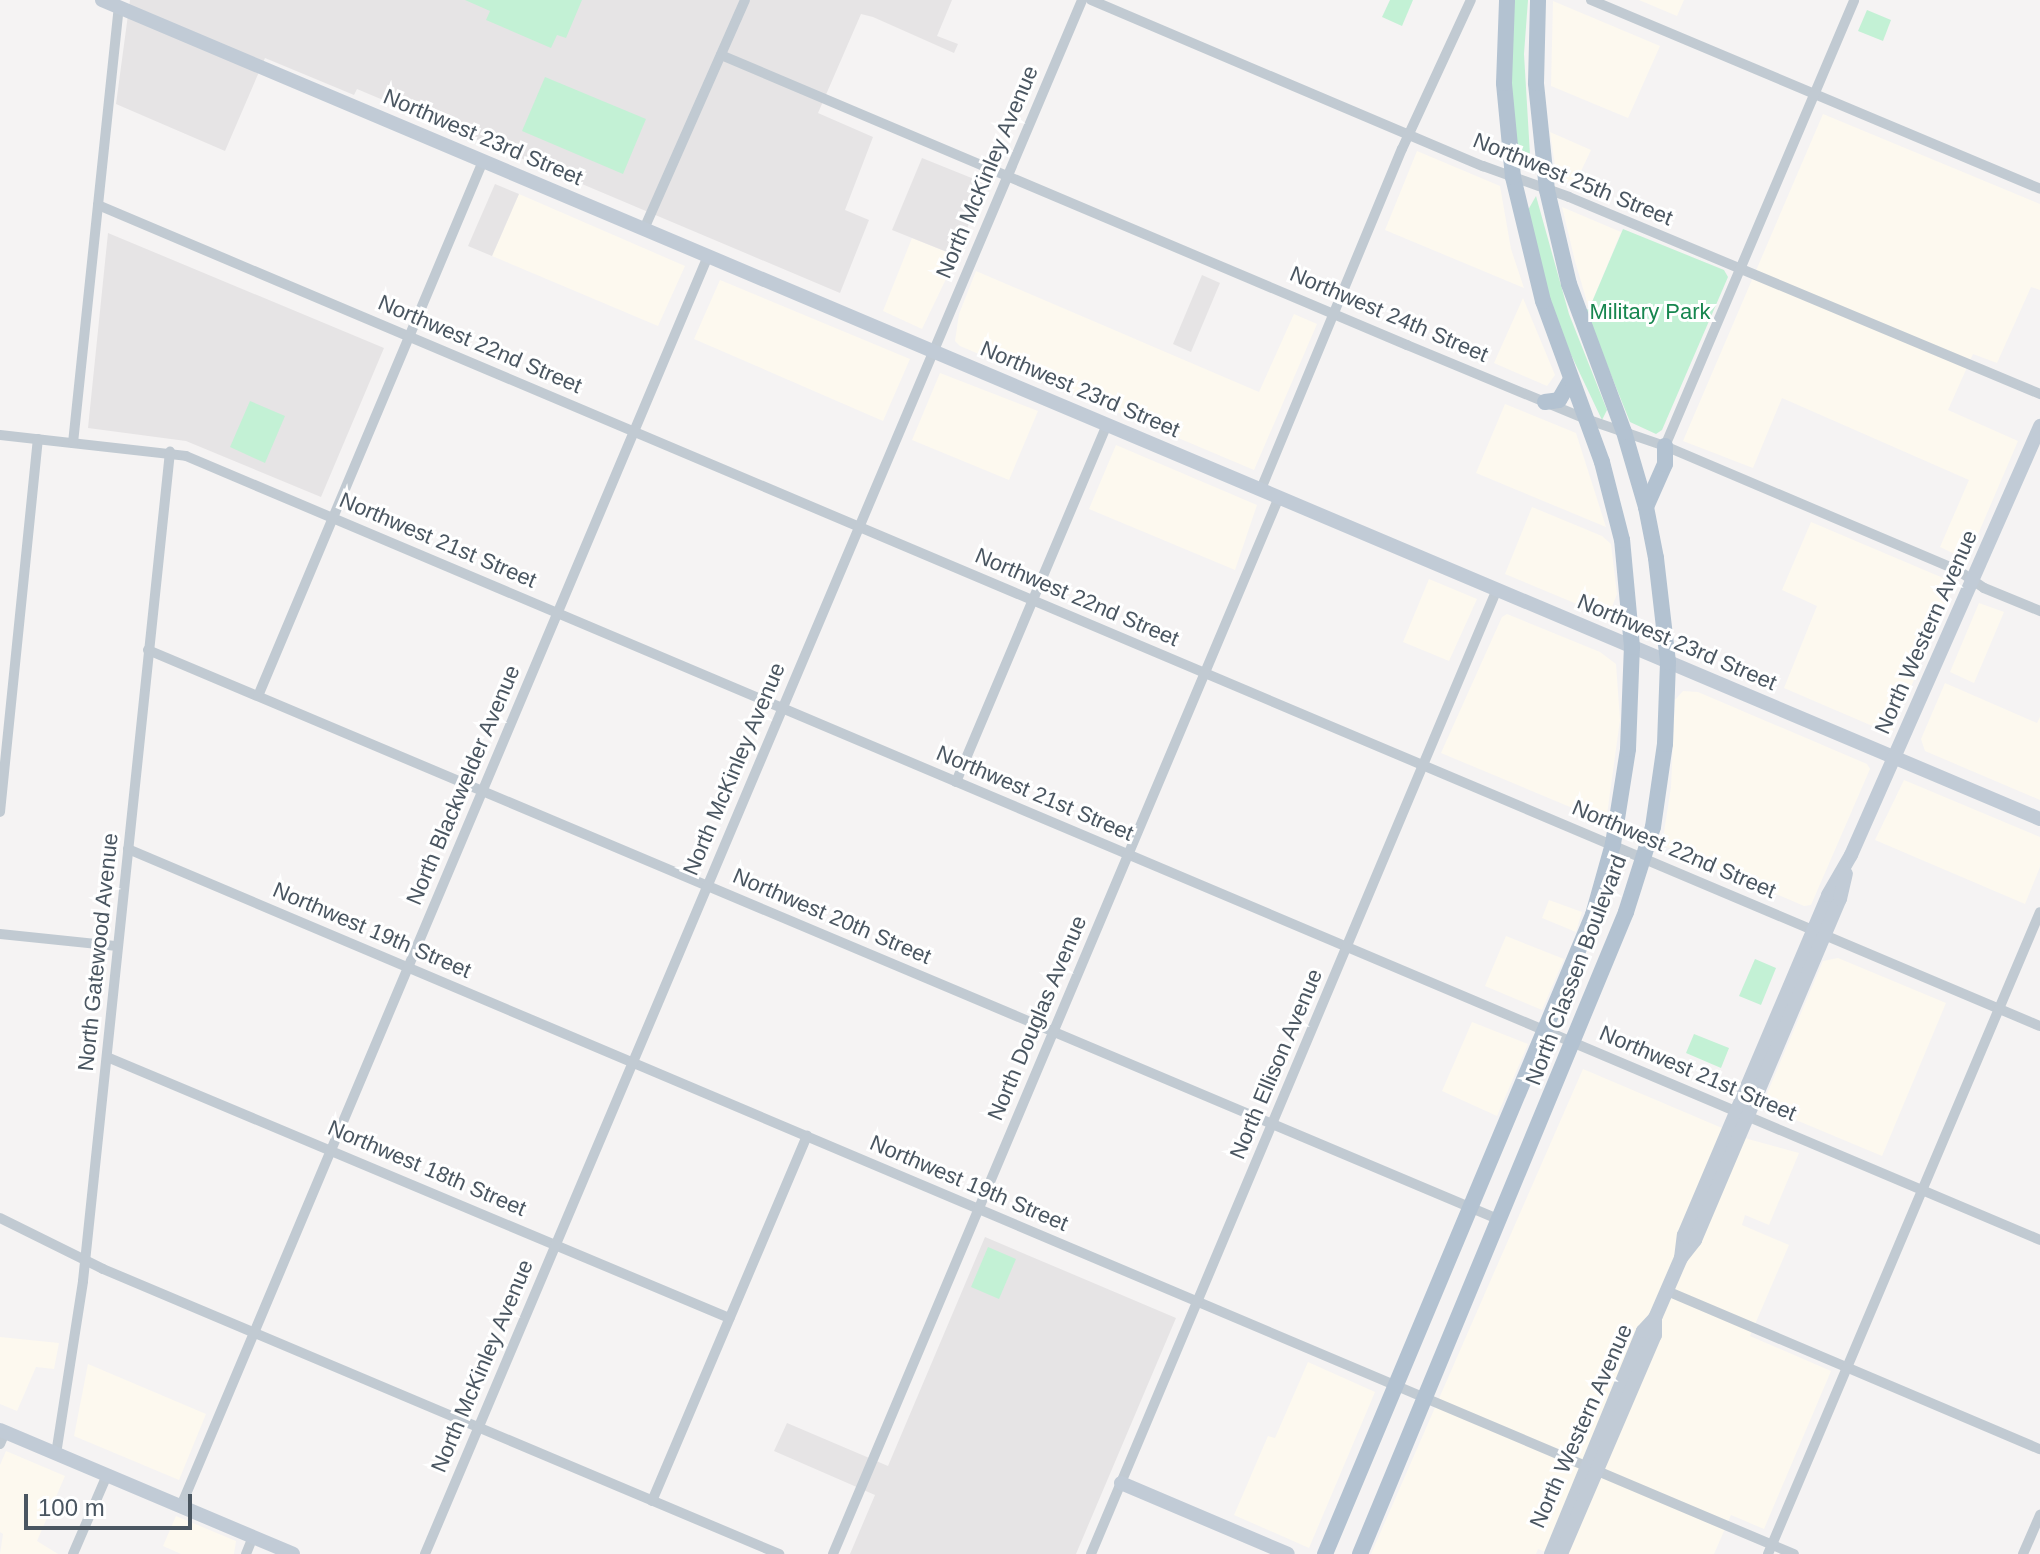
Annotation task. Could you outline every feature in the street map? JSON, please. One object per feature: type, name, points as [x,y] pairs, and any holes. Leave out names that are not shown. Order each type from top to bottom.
[{"type":"main road","name":"Northwest 23rd Street","points":[[102,0],[2040,819]]},
{"type":"main road","name":"North Classen Boulevard","points":[[1325,1554],[1594,913],[1613,844],[1628,749],[1632,647],[1622,540],[1586,419],[1531,260],[1513,177],[1504,83],[1507,0]]},
{"type":"main road","name":"North Classen Boulevard","points":[[1360,1554],[1616,939],[1643,858],[1659,796],[1668,662],[1659,576],[1646,507],[1624,432],[1569,284],[1547,190],[1535,49],[1538,0]]},
{"type":"main road","points":[[1545,402],[1559,400],[1571,379]]},
{"type":"main road","name":"North Western Avenue","points":[[1551,1554],[1655,1335],[1655,1318],[1681,1258],[1695,1240],[1742,1114],[1851,855],[2040,426]]},
{"type":"main road","points":[[1646,507],[1665,464],[1665,446]]},
{"type":"main road","points":[[2,1435],[56,1454],[293,1554]]},
{"type":"main road","name":"North Western Avenue","points":[[1561,1554],[1592,1468]]},
{"type":"main road","points":[[1121,1483],[1288,1554]]},
{"type":"street","points":[[644,229],[745,0]]},
{"type":"street","name":"North McKinley Avenue","points":[[425,1554],[1082,0]]},
{"type":"street","name":"Northwest 25th Street","points":[[1091,0],[2040,394]]},
{"type":"street","points":[[1261,489],[1402,149],[1471,0]]},
{"type":"street","points":[[1591,0],[2040,189]]},
{"type":"street","points":[[1665,446],[1854,0]]},
{"type":"street","points":[[73,443],[119,7]]},
{"type":"street","name":"Northwest 24th Street","points":[[721,55],[1586,419],[1665,446],[2040,611]]},
{"type":"street","points":[[258,696],[483,161]]},
{"type":"street","name":"Northwest 22nd Street","points":[[98,205],[2040,1026]]},
{"type":"street","name":"North Blackwelder Avenue","points":[[181,1506],[708,256]]},
{"type":"street","points":[[956,782],[1107,424]]},
{"type":"street","name":"Northwest 21st Street","points":[[0,435],[170,452],[333,518],[2040,1240]]},
{"type":"street","points":[[0,812],[38,439]]},
{"type":"street","name":"North Gatewood Avenue","points":[[56,1454],[74,1351],[85,1259],[170,452]]},
{"type":"street","name":"North Douglas Avenue","points":[[833,1554],[1279,497]]},
{"type":"street","name":"North Ellison Avenue","points":[[1091,1554],[1497,589]]},
{"type":"street","name":"Northwest 20th Street","points":[[148,650],[1500,1220]]},
{"type":"street","name":"Northwest 19th Street","points":[[128,849],[1592,1468],[1770,1549],[1794,1554]]},
{"type":"street","points":[[1770,1549],[2040,912]]},
{"type":"street","points":[[0,934],[117,946]]},
{"type":"street","name":"Northwest 18th Street","points":[[107,1057],[729,1318]]},
{"type":"street","points":[[652,1501],[807,1136]]},
{"type":"street","points":[[0,1218],[85,1259],[254,1332],[779,1554]]},
{"type":"street","points":[[1667,1291],[2040,1449]]},
{"type":"street","points":[[73,1554],[107,1475]]},
{"type":"street","points":[[2023,1554],[2040,1515]]},
{"type":"street","points":[[246,1554],[253,1537]]},
{"type":"shaded area","points":[[130,0],[952,0],[937,36],[958,44],[954,53],[861,14],[818,113],[873,137],[845,210],[869,220],[840,293],[357,89],[354,95],[265,58],[225,151],[116,104]]},
{"type":"shaded area","points":[[1639,0],[1684,0],[1677,16]]},
{"type":"shaded area","points":[[1553,1],[1660,46],[1628,118],[1551,86]]},
{"type":"shaded area","points":[[1823,114],[2040,204],[2040,290],[2031,287],[1997,363],[1973,354],[1948,410],[2018,441],[1967,560],[1940,547],[1969,480],[1782,398],[1753,468],[1683,441]]},
{"type":"shaded area","points":[[1550,132],[1591,150],[1574,186],[1557,179]]},
{"type":"shaded area","points":[[1417,151],[1500,186],[1511,249],[1524,288],[1385,230]]},
{"type":"shaded area","points":[[922,158],[984,183],[957,256],[892,230]]},
{"type":"shaded area","points":[[495,184],[519,194],[492,256],[468,246]]},
{"type":"shaded area","points":[[519,194],[685,266],[658,326],[492,256]]},
{"type":"shaded area","points":[[1562,207],[1621,232],[1589,309],[1575,261]]},
{"type":"shaded area","points":[[108,233],[384,348],[321,497],[186,441],[88,428]]},
{"type":"shaded area","points":[[912,238],[957,256],[922,329],[883,311]]},
{"type":"shaded area","points":[[976,271],[1259,392],[1294,314],[1317,324],[1254,470],[960,346],[955,341],[959,314]]},
{"type":"shaded area","points":[[1202,275],[1220,283],[1191,352],[1173,344]]},
{"type":"shaded area","points":[[720,280],[910,359],[883,421],[694,339]]},
{"type":"shaded area","points":[[1523,298],[1555,375],[1547,386],[1494,363]]},
{"type":"shaded area","points":[[940,373],[1038,411],[1009,480],[912,440]]},
{"type":"shaded area","points":[[1505,404],[1576,433],[1606,527],[1476,473]]},
{"type":"shaded area","points":[[1116,445],[1257,505],[1235,570],[1089,509]]},
{"type":"shaded area","points":[[1532,507],[1602,536],[1611,544],[1617,594],[1608,617],[1505,574]]},
{"type":"shaded area","points":[[1811,522],[1955,583],[1891,734],[1784,688],[1817,606],[1782,590]]},
{"type":"shaded area","points":[[1429,579],[1477,599],[1449,661],[1403,642]]},
{"type":"shaded area","points":[[1979,603],[2004,612],[1974,683],[1950,672]]},
{"type":"shaded area","points":[[1507,614],[1600,652],[1616,664],[1620,720],[1606,822],[1441,753],[1502,617]]},
{"type":"shaded area","points":[[1945,683],[2037,723],[2040,717],[2040,800],[1925,751],[1921,739]]},
{"type":"shaded area","points":[[1683,691],[1698,692],[1867,764],[1870,769],[1811,905],[1804,906],[1662,845],[1671,787],[1675,700]]},
{"type":"shaded area","points":[[1904,780],[2040,837],[2040,867],[2025,904],[1875,840]]},
{"type":"shaded area","points":[[1549,900],[1582,912],[1576,932],[1542,918]]},
{"type":"shaded area","points":[[1506,936],[1564,959],[1542,1010],[1485,986]]},
{"type":"shaded area","points":[[1838,958],[1946,1003],[1882,1156],[1772,1110],[1766,1096],[1823,961]]},
{"type":"shaded area","points":[[1472,1022],[1528,1044],[1497,1116],[1442,1091]]},
{"type":"shaded area","points":[[1583,1069],[1748,1139],[1799,1153],[1769,1225],[1745,1215],[1742,1225],[1789,1245],[1750,1336],[1831,1371],[1764,1529],[1731,1515],[1714,1554],[1550,1554],[1538,1549],[1536,1554],[1371,1554]]},
{"type":"shaded area","points":[[985,1237],[1176,1318],[1076,1554],[850,1554],[875,1495],[774,1451],[787,1423],[888,1466]]},
{"type":"shaded area","points":[[0,1337],[59,1343],[54,1369],[36,1367],[17,1411],[0,1404]]},
{"type":"shaded area","points":[[1308,1362],[1375,1392],[1309,1548],[1234,1515],[1268,1436],[1275,1438]]},
{"type":"shaded area","points":[[88,1364],[206,1414],[179,1480],[74,1436]]},
{"type":"shaded area","points":[[6,1451],[65,1476],[37,1541],[58,1554],[0,1554],[3,1534],[0,1532],[0,1465]]},
{"type":"shaded area","points":[[176,1516],[236,1541],[234,1554],[181,1554],[163,1546]]},
{"type":"green space","points":[[465,0],[582,0],[566,38],[557,35],[551,48],[486,20],[490,11]]},
{"type":"green space","points":[[1390,0],[1413,0],[1402,26],[1382,17]]},
{"type":"green space","points":[[1514,0],[1528,0],[1524,54],[1530,155],[1522,168],[1519,168],[1511,91]]},
{"type":"green space","points":[[1867,10],[1891,20],[1883,41],[1858,31]]},
{"type":"green space","points":[[545,77],[646,119],[623,174],[522,131]]},
{"type":"green space","points":[[1536,196],[1569,314],[1607,410],[1602,420],[1565,342],[1549,295],[1528,210]]},
{"type":"green space","name":"Military Park","points":[[1623,229],[1724,270],[1728,277],[1662,430],[1656,434],[1630,422],[1585,310],[1589,309]]},
{"type":"green space","points":[[250,401],[285,416],[265,463],[230,447]]},
{"type":"green space","points":[[1755,959],[1776,968],[1761,1005],[1739,996]]},
{"type":"green space","points":[[1694,1034],[1729,1048],[1721,1068],[1686,1053]]},
{"type":"green space","points":[[988,1247],[1016,1259],[999,1299],[971,1287]]}]
